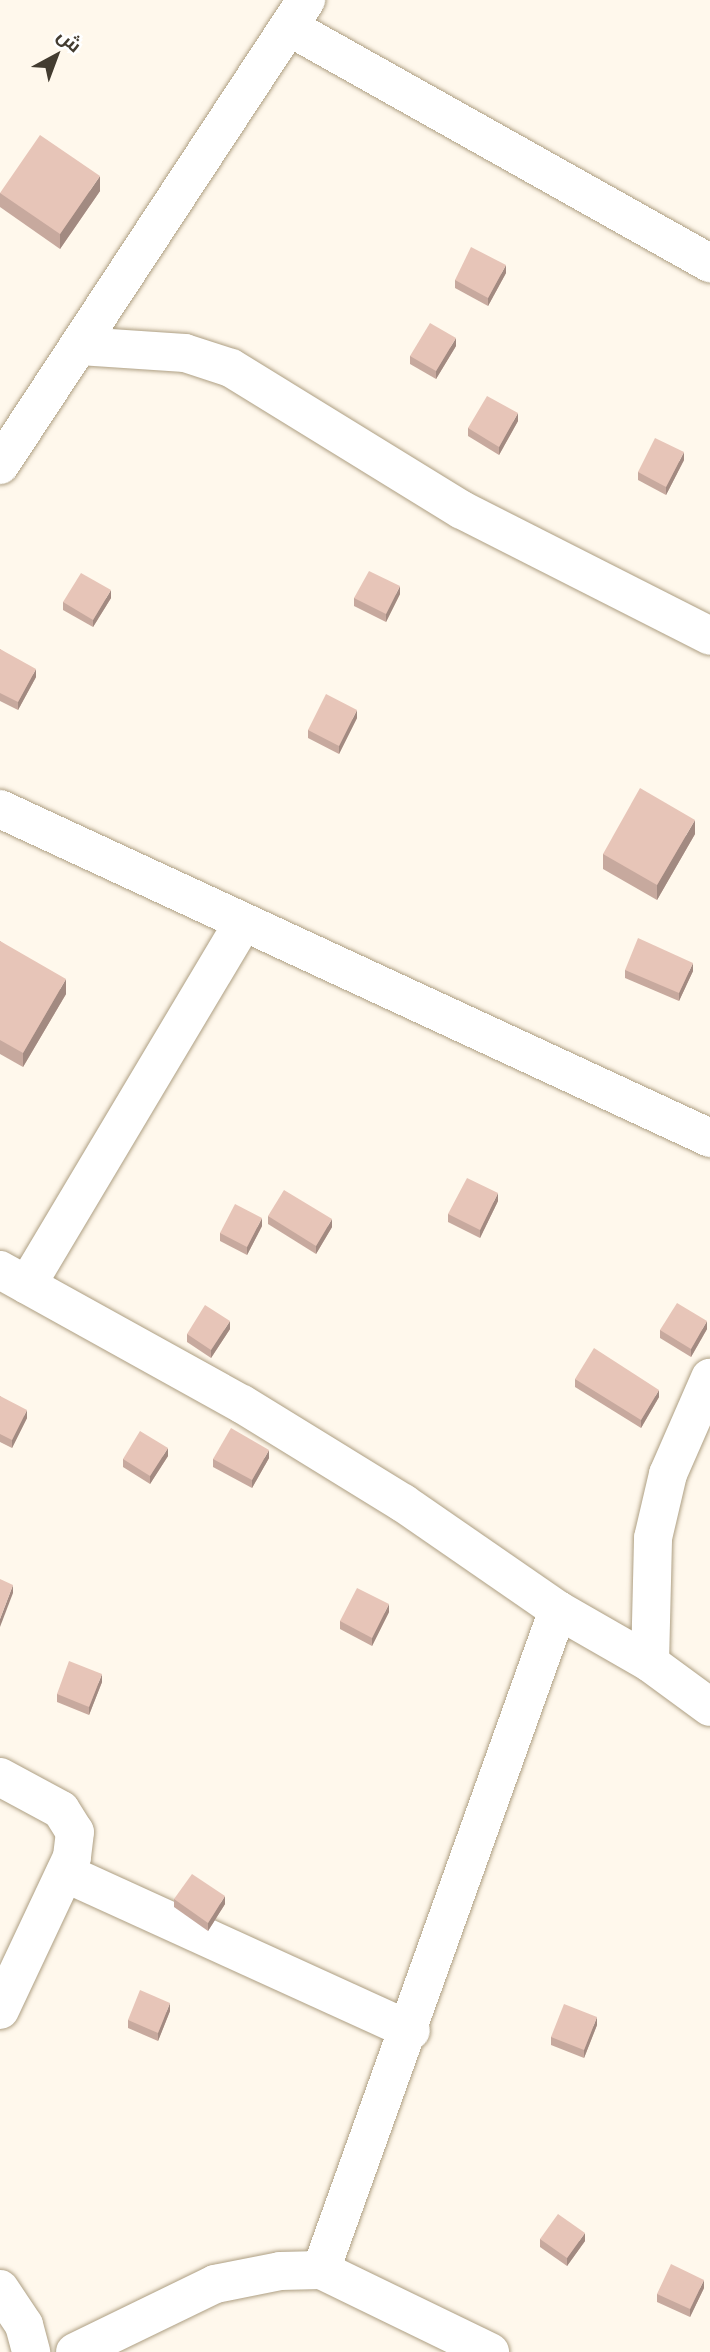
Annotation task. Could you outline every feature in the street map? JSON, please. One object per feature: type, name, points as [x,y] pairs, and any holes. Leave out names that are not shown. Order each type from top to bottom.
[{"type":"street","points":[[0,465],[297,14],[710,263]]},
{"type":"street","points":[[80,346],[185,352],[231,368],[450,503],[710,636]]},
{"type":"street","points":[[0,809],[709,1136]]},
{"type":"street","points":[[243,922],[14,1277],[242,1404],[403,1503],[558,1610],[650,1663],[710,1707]]},
{"type":"street","points":[[650,1663],[653,1538],[668,1474],[710,1378]]},
{"type":"street","points":[[321,2270],[411,2031],[558,1610]]},
{"type":"street","points":[[0,1777],[61,1810],[75,1832],[65,1873],[0,2010]]},
{"type":"street","points":[[65,1873],[411,2031]]},
{"type":"street","points":[[75,2352],[215,2284],[280,2271],[321,2270],[490,2352]]},
{"type":"street","points":[[0,2289],[24,2325],[32,2352]]},
{"type":"street","points":[[0,2343],[20,2352]]},
{"type":"building","points":[[40,135],[100,176],[60,234],[0,193]]},
{"type":"building","points":[[471,247],[506,265],[488,298],[455,280]]},
{"type":"building","points":[[430,323],[456,338],[436,371],[410,356]]},
{"type":"building","points":[[487,396],[518,413],[499,447],[468,428]]},
{"type":"building","points":[[655,438],[684,452],[666,487],[638,472]]},
{"type":"building","points":[[369,571],[400,586],[386,614],[354,598]]},
{"type":"building","points":[[81,573],[111,590],[93,620],[63,602]]},
{"type":"building","points":[[0,649],[36,669],[18,702],[0,693]]},
{"type":"building","points":[[326,694],[357,710],[339,746],[308,730]]},
{"type":"building","points":[[640,788],[695,820],[657,885],[603,854]]},
{"type":"building","points":[[638,938],[693,963],[679,993],[625,970]]},
{"type":"building","points":[[0,941],[66,979],[23,1053],[0,1040]]},
{"type":"building","points":[[467,1178],[498,1193],[480,1230],[448,1214]]},
{"type":"building","points":[[284,1190],[332,1219],[316,1246],[268,1216]]},
{"type":"building","points":[[235,1204],[262,1218],[247,1247],[220,1233]]},
{"type":"building","points":[[677,1303],[707,1321],[691,1349],[660,1330]]},
{"type":"building","points":[[205,1305],[230,1321],[211,1350],[187,1334]]},
{"type":"building","points":[[594,1348],[659,1390],[641,1420],[575,1379]]},
{"type":"building","points":[[0,1396],[27,1410],[12,1440],[0,1434]]},
{"type":"building","points":[[231,1428],[269,1450],[252,1480],[213,1459]]},
{"type":"building","points":[[140,1431],[168,1448],[150,1476],[123,1459]]},
{"type":"building","points":[[0,1579],[13,1585],[0,1619]]},
{"type":"building","points":[[357,1588],[389,1604],[372,1638],[340,1621]]},
{"type":"building","points":[[69,1661],[102,1674],[89,1707],[57,1694]]},
{"type":"building","points":[[192,1874],[225,1896],[208,1923],[174,1899]]},
{"type":"building","points":[[140,1990],[170,2003],[158,2033],[128,2020]]},
{"type":"building","points":[[564,2004],[597,2017],[584,2050],[551,2037]]},
{"type":"building","points":[[558,2214],[585,2233],[567,2258],[540,2239]]},
{"type":"building","points":[[671,2264],[704,2280],[690,2309],[657,2294]]}]
